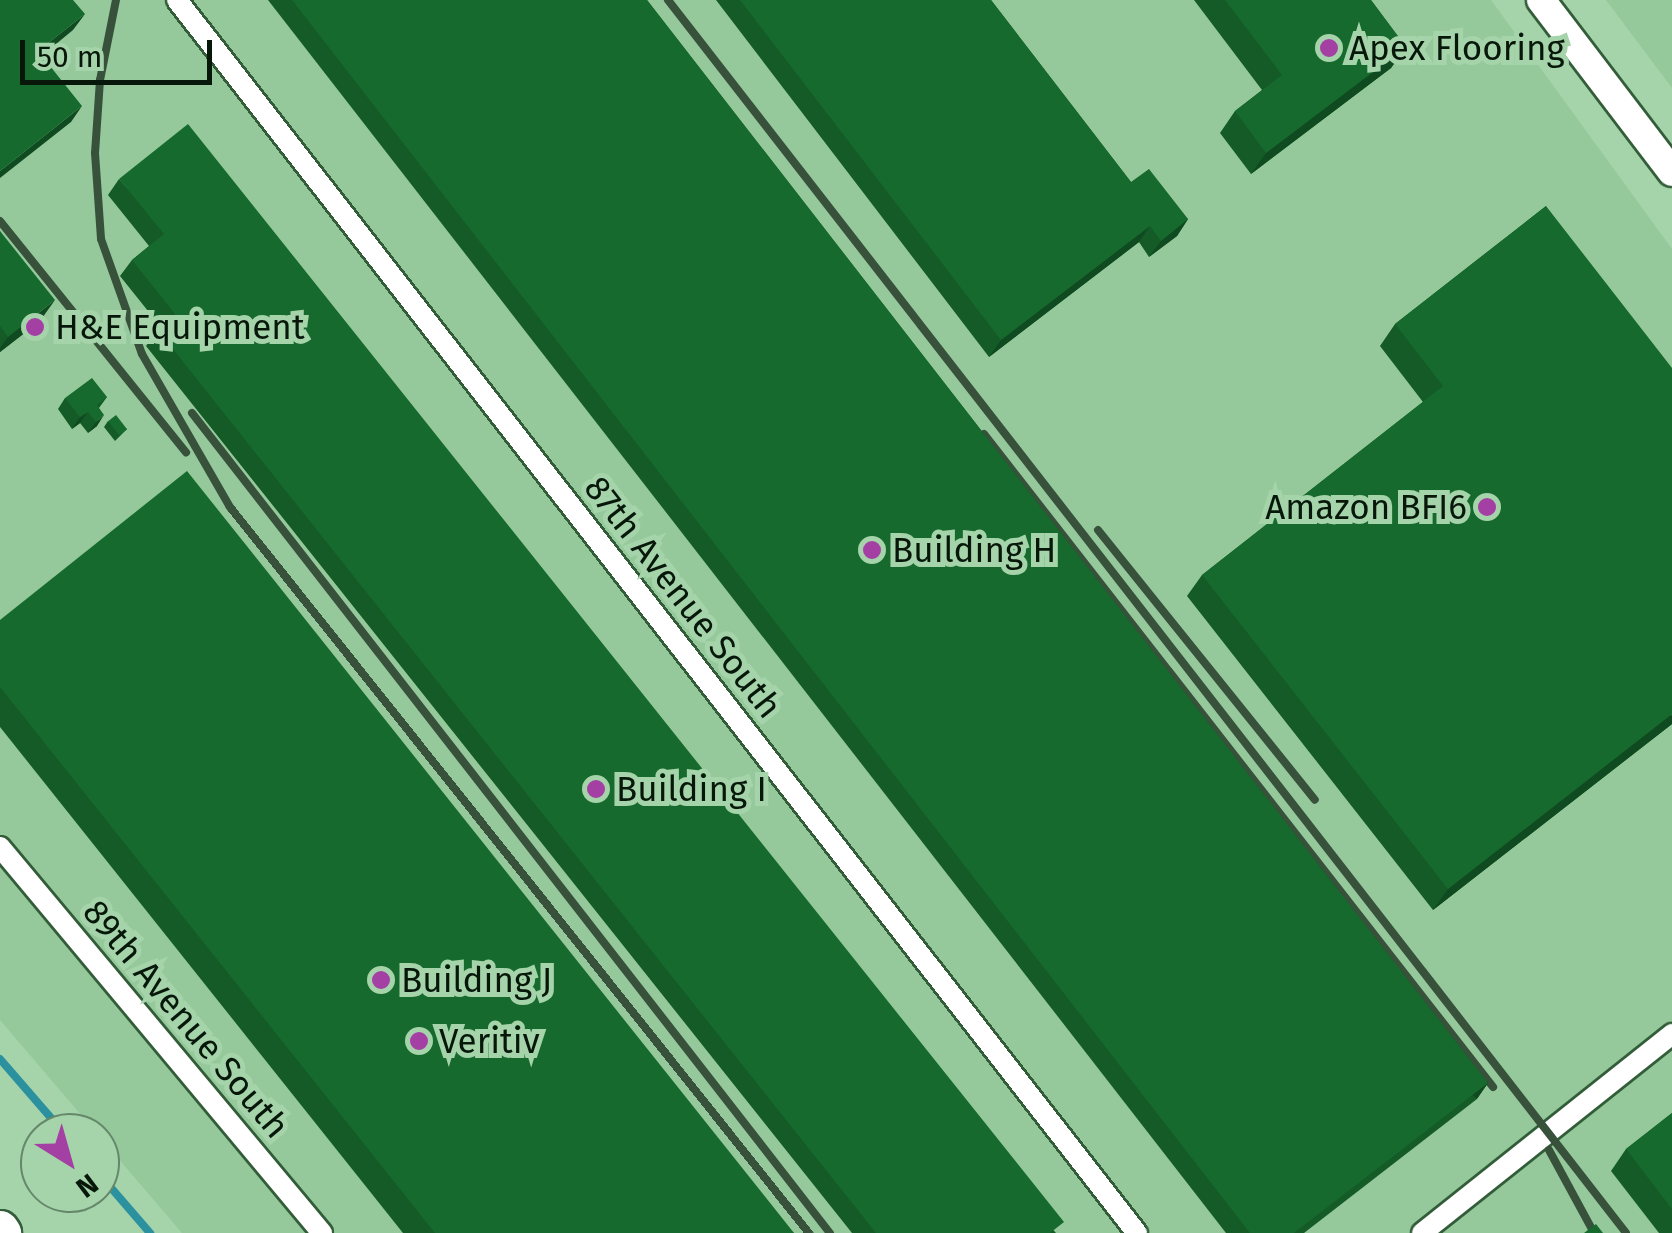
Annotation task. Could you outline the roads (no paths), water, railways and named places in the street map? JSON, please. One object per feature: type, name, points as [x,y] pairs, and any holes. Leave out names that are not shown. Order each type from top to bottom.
[{"type":"main road","points":[[1540,0],[1672,172]]},
{"type":"street","name":"87th Avenue South","points":[[178,0],[1137,1233]]},
{"type":"street","name":"89th Avenue South","points":[[0,847],[322,1233]]},
{"type":"street","points":[[1422,1233],[1672,1034]]},
{"type":"waterway","points":[[0,1059],[47,1113]]},
{"type":"waterway","points":[[120,1198],[150,1233]]},
{"type":"railway","points":[[116,0],[100,80],[95,153],[101,239],[142,354],[230,507],[809,1233]]},
{"type":"railway","points":[[668,0],[1626,1233]]},
{"type":"railway","points":[[0,221],[186,452]]},
{"type":"railway","points":[[192,413],[830,1233]]},
{"type":"railway","points":[[984,434],[1493,1087]]},
{"type":"railway","points":[[1098,530],[1315,800]]},
{"type":"railway","points":[[1549,1150],[1594,1233]]},
{"type":"place","name":"Apex Flooring","points":[[1329,48]]},
{"type":"place","name":"H&E Equipment","points":[[35,327]]},
{"type":"place","name":"Amazon BFI6","points":[[1487,507]]},
{"type":"place","name":"Building H","points":[[872,550]]},
{"type":"place","name":"Building I","points":[[596,789]]},
{"type":"place","name":"Building J","points":[[381,980]]},
{"type":"place","name":"Veritiv","points":[[419,1041]]}]
